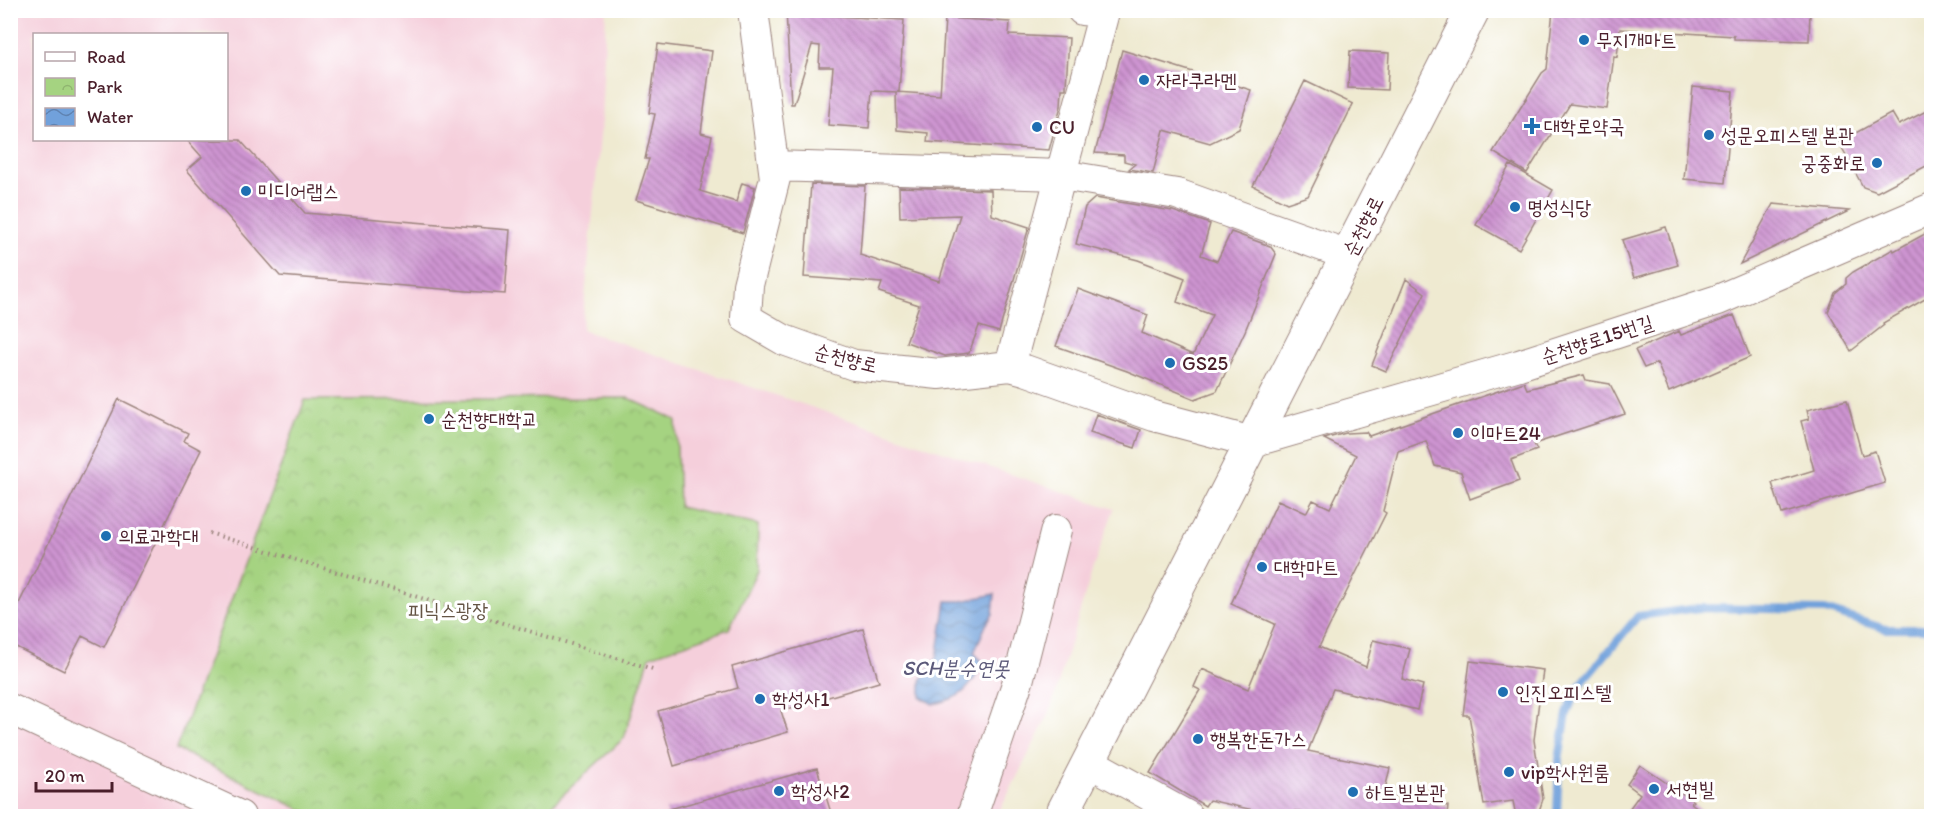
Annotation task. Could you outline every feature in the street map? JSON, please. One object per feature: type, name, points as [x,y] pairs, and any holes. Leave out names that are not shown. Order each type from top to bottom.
[{"type":"main road","name":"순천향로","points":[[1061,816],[1473,10]]},
{"type":"street","name":"순천향로","points":[[753,10],[775,178],[748,285],[746,318],[784,340],[854,364],[939,374],[1010,366],[1154,416],[1252,442]]},
{"type":"street","points":[[1010,366],[1104,12],[1082,10]]},
{"type":"street","points":[[774,166],[1061,175],[1177,194],[1348,255]]},
{"type":"street","name":"순천향로15번길","points":[[1252,442],[1519,365],[1718,300],[1932,208]]},
{"type":"street","points":[[972,816],[1018,681],[1056,530]]},
{"type":"street","points":[[10,709],[240,816]]},
{"type":"street","points":[[1089,762],[1187,816]]},
{"type":"path","points":[[209,533],[656,670]]},
{"type":"shaded area","name":"순천향대학교","points":[[10,11],[606,11],[601,126],[582,330],[1114,509],[1093,568],[1049,714],[997,816],[11,816]]},
{"type":"green space","name":"피닉스광장","points":[[628,398],[676,420],[679,507],[758,525],[757,570],[729,629],[650,656],[624,738],[540,816],[314,816],[176,749],[305,400]]},
{"type":"water","name":"SCH분수연못","points":[[995,594],[993,614],[974,653],[983,662],[970,685],[958,695],[943,702],[933,704],[921,697],[921,680],[937,658],[946,601],[962,601]]},
{"type":"building","points":[[786,10],[820,10],[820,15],[904,20],[899,92],[872,91],[869,128],[828,125],[833,67],[819,67],[820,46],[812,45],[794,104],[791,104]]},
{"type":"building","points":[[1553,10],[1810,10],[1809,41],[1734,39],[1734,36],[1620,29],[1607,109],[1570,104],[1527,173],[1493,152],[1542,73],[1547,69]]},
{"type":"building","points":[[945,18],[1010,22],[1009,35],[1069,38],[1066,89],[1062,89],[1061,106],[1049,150],[927,142],[928,133],[897,130],[896,92],[940,95]]},
{"type":"building","points":[[658,44],[712,51],[701,133],[712,136],[700,191],[736,202],[742,183],[755,187],[743,233],[636,200],[649,159],[645,159],[655,114],[649,113]]},
{"type":"building","points":[[1122,50],[1251,90],[1239,129],[1210,143],[1164,130],[1153,173],[1129,169],[1135,164],[1124,161],[1124,155],[1095,153]]},
{"type":"building","points":[[1350,51],[1389,53],[1387,90],[1348,88]]},
{"type":"building","points":[[1305,81],[1353,104],[1308,196],[1287,203],[1253,186]]},
{"type":"building","name":"성문오피스텔 본관","points":[[1693,87],[1733,91],[1725,183],[1684,179]]},
{"type":"building","name":"궁중화로","points":[[1932,108],[1932,163],[1877,192],[1863,187],[1839,142],[1892,113],[1899,125]]},
{"type":"building","name":"미디어랩스","points":[[240,140],[305,213],[510,230],[505,294],[280,276],[187,170],[202,157],[188,141]]},
{"type":"building","name":"명성식당","points":[[1510,165],[1553,190],[1519,249],[1476,225]]},
{"type":"building","points":[[811,184],[865,186],[860,255],[939,281],[960,215],[900,217],[899,187],[991,190],[992,215],[1029,227],[999,332],[979,326],[969,353],[945,356],[906,342],[919,305],[879,292],[882,283],[804,277]]},
{"type":"building","points":[[1095,198],[1173,211],[1210,224],[1201,255],[1217,261],[1231,232],[1270,246],[1276,254],[1245,331],[1217,391],[1195,399],[1127,371],[1056,346],[1078,289],[1148,315],[1142,333],[1193,355],[1212,315],[1177,302],[1185,278],[1138,260],[1076,244],[1085,207]]},
{"type":"building","points":[[1773,204],[1849,211],[1740,264]]},
{"type":"building","points":[[1666,227],[1678,265],[1634,278],[1622,240]]},
{"type":"building","points":[[1932,230],[1932,295],[1883,323],[1884,325],[1851,351],[1828,312],[1835,293],[1846,284],[1846,278],[1853,272]]},
{"type":"building","points":[[1406,279],[1425,293],[1386,371],[1372,365]]},
{"type":"building","points":[[1734,315],[1750,357],[1669,392],[1657,363],[1644,368],[1635,350],[1679,331],[1681,335]]},
{"type":"building","points":[[1584,375],[1586,380],[1610,384],[1625,414],[1534,444],[1537,450],[1511,460],[1519,481],[1470,499],[1461,472],[1435,466],[1426,441],[1398,451],[1383,511],[1386,513],[1319,647],[1366,667],[1373,640],[1410,649],[1402,679],[1423,685],[1417,710],[1333,689],[1308,751],[1390,768],[1384,794],[1448,806],[1447,816],[1321,816],[1295,811],[1294,816],[1280,816],[1209,800],[1205,806],[1150,773],[1200,690],[1194,687],[1202,669],[1248,689],[1275,624],[1231,604],[1278,500],[1306,513],[1313,500],[1330,508],[1356,455],[1324,439],[1346,433],[1366,432],[1369,436],[1524,382],[1527,389]]},
{"type":"building","name":"의료과학대","points":[[119,399],[188,433],[184,441],[201,450],[104,647],[82,636],[64,671],[10,644],[10,622]]},
{"type":"building","points":[[1847,400],[1862,455],[1875,451],[1885,483],[1782,514],[1772,483],[1814,470],[1801,421],[1809,419],[1807,410]]},
{"type":"building","points":[[1096,414],[1141,430],[1135,448],[1090,433]]},
{"type":"building","name":"학성사1","points":[[863,629],[879,682],[781,711],[788,732],[674,766],[658,711],[738,688],[732,667]]},
{"type":"building","points":[[1470,661],[1543,670],[1534,740],[1543,799],[1539,811],[1533,816],[1516,816],[1513,801],[1484,805],[1469,715],[1463,715]]},
{"type":"building","name":"서현빌","points":[[1640,765],[1693,801],[1691,803],[1709,816],[1624,816],[1640,794],[1627,784]]},
{"type":"building","name":"학성사2","points":[[817,768],[832,816],[667,816],[666,810]]},
{"type":"waterway","points":[[1557,816],[1559,759],[1567,714],[1576,690],[1638,616],[1699,608],[1825,610],[1886,629],[1932,629]]},
{"type":"place","name":"무지개마트","points":[[1584,40]]},
{"type":"place","name":"자라쿠라멘","points":[[1144,80]]},
{"type":"place","name":"대학로약국","points":[[1532,126]]},
{"type":"place","name":"CU","points":[[1037,127]]},
{"type":"place","name":"성문오피스텔 본관","points":[[1709,135]]},
{"type":"place","name":"궁중화로","points":[[1877,163]]},
{"type":"place","name":"미디어랩스","points":[[246,191]]},
{"type":"place","name":"명성식당","points":[[1515,207]]},
{"type":"place","name":"GS25","points":[[1170,363]]},
{"type":"place","name":"순천향대학교","points":[[429,419]]},
{"type":"place","name":"이마트24","points":[[1458,433]]},
{"type":"place","name":"의료과학대","points":[[106,536]]},
{"type":"place","name":"대학마트","points":[[1262,567]]},
{"type":"place","name":"인진오피스텔","points":[[1503,692]]},
{"type":"place","name":"학성사1","points":[[760,699]]},
{"type":"place","name":"행복한돈가스","points":[[1198,739]]},
{"type":"place","name":"vip학사원룸","points":[[1509,772]]},
{"type":"place","name":"서현빌","points":[[1654,789]]},
{"type":"place","name":"학성사2","points":[[779,791]]},
{"type":"place","name":"하트빌본관","points":[[1353,792]]}]
